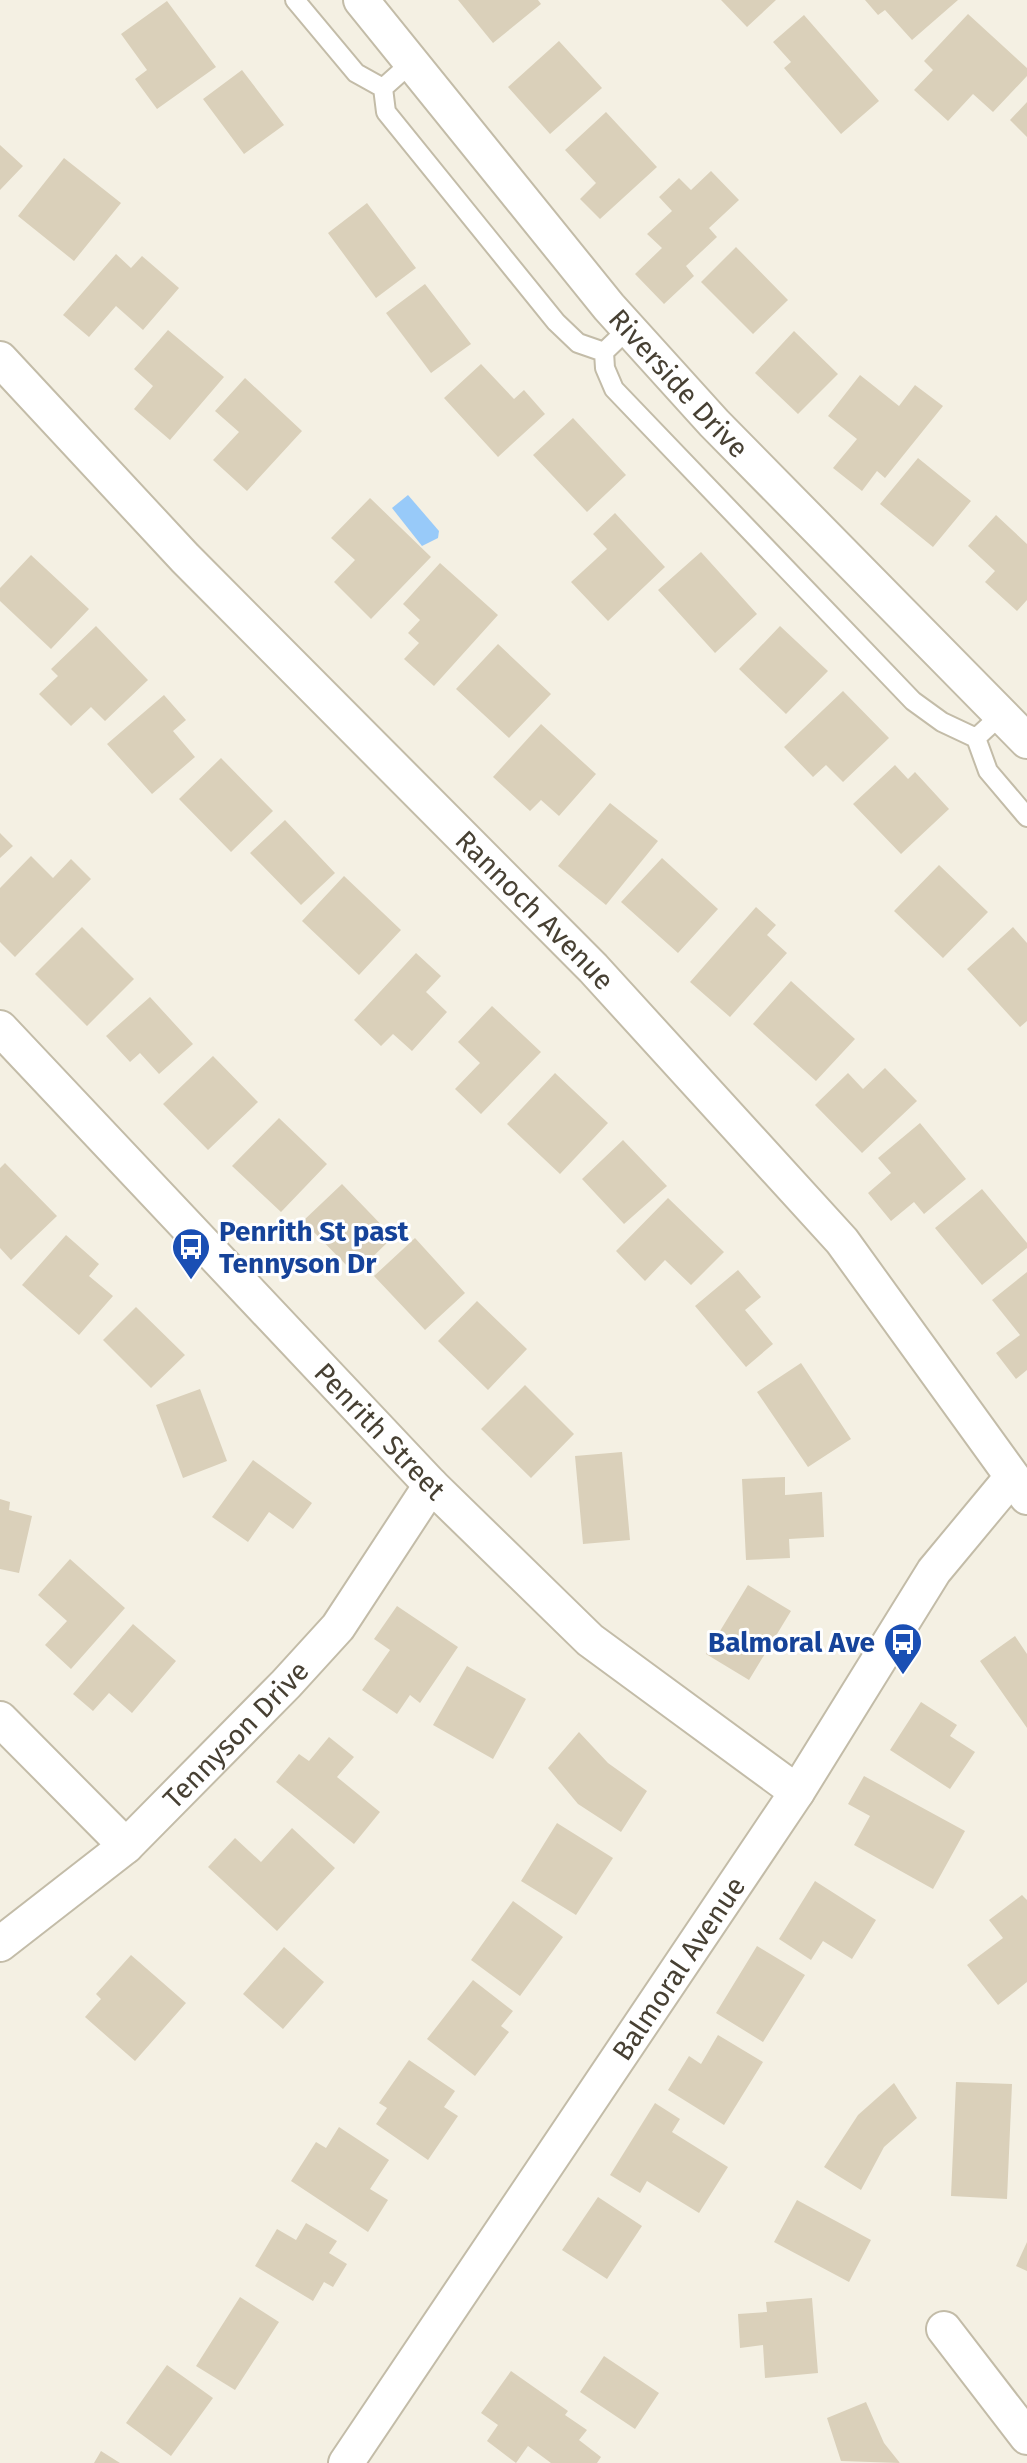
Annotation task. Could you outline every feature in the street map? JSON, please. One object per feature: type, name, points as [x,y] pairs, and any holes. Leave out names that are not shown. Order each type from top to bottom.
[{"type":"street","name":"Riverside Drive","points":[[361,0],[616,340],[714,423],[1027,741]]},
{"type":"street","name":"Rannoch Avenue","points":[[0,359],[309,685],[593,968],[842,1241],[1019,1487]]},
{"type":"street","name":"Penrith Street","points":[[0,1028],[431,1485],[590,1640],[797,1792]]},
{"type":"street","name":"Tennyson Drive","points":[[0,1944],[126,1846],[338,1627],[431,1485]]},
{"type":"street","name":"Balmoral Avenue","points":[[346,2463],[797,1792],[934,1571],[1019,1487]]},
{"type":"street","points":[[0,1719],[126,1846]]},
{"type":"street","points":[[944,2329],[1027,2437]]},
{"type":"lane","points":[[295,0],[356,73],[383,88]]},
{"type":"lane","points":[[383,88],[411,63]]},
{"type":"lane","points":[[383,88],[386,112],[556,322],[578,343],[616,340],[605,368],[614,389],[913,701],[942,722],[976,738],[988,771],[1027,817]]},
{"type":"lane","points":[[976,738],[1001,715]]},
{"type":"water","points":[[408,495],[439,531],[438,538],[422,546],[392,508]]},
{"type":"building","points":[[458,0],[538,0],[541,4],[493,43]]},
{"type":"building","points":[[721,0],[776,0],[747,27]]},
{"type":"building","points":[[865,0],[958,0],[912,40],[885,10],[878,15]]},
{"type":"building","points":[[167,1],[216,67],[157,109],[135,79],[147,70],[121,34]]},
{"type":"building","points":[[968,14],[1027,68],[1027,76],[993,112],[973,94],[948,121],[914,90],[933,70],[924,61]]},
{"type":"building","points":[[804,15],[879,101],[841,134],[784,68],[791,62],[773,42]]},
{"type":"building","points":[[559,41],[602,88],[550,134],[508,87]]},
{"type":"building","points":[[242,70],[284,125],[244,154],[203,99]]},
{"type":"building","points":[[1027,102],[1027,137],[1010,120]]},
{"type":"building","points":[[606,112],[657,167],[600,219],[580,199],[596,183],[565,150]]},
{"type":"building","points":[[0,145],[23,166],[0,190]]},
{"type":"building","points":[[64,158],[121,203],[74,261],[18,216]]},
{"type":"building","points":[[711,171],[739,200],[709,228],[717,237],[686,266],[694,276],[664,304],[635,274],[662,248],[647,234],[672,211],[659,197],[679,178],[691,190]]},
{"type":"building","points":[[367,203],[416,268],[376,298],[328,233]]},
{"type":"building","points":[[736,247],[788,300],[753,334],[701,282]]},
{"type":"building","points":[[116,254],[131,268],[142,256],[179,288],[143,330],[116,306],[89,337],[63,315]]},
{"type":"building","points":[[425,284],[471,344],[431,373],[386,313]]},
{"type":"building","points":[[168,330],[224,377],[170,440],[134,409],[153,386],[134,369]]},
{"type":"building","points":[[794,331],[838,374],[798,414],[755,373]]},
{"type":"building","points":[[481,364],[514,399],[524,390],[545,414],[498,457],[444,398]]},
{"type":"building","points":[[860,375],[899,406],[915,385],[943,406],[885,478],[877,471],[862,491],[833,468],[857,439],[828,416]]},
{"type":"building","points":[[245,378],[302,431],[247,491],[213,460],[239,432],[215,411]]},
{"type":"building","points":[[573,418],[626,475],[587,512],[533,455]]},
{"type":"building","points":[[918,458],[971,501],[933,547],[880,504]]},
{"type":"building","points":[[370,498],[431,557],[371,619],[334,582],[355,560],[331,538]]},
{"type":"building","points":[[615,513],[665,567],[608,621],[571,582],[607,549],[593,534]]},
{"type":"building","points":[[996,515],[1027,544],[1027,600],[1017,611],[985,582],[995,571],[968,546]]},
{"type":"building","points":[[701,552],[757,614],[715,653],[658,590]]},
{"type":"building","points":[[31,555],[89,609],[51,649],[0,601],[0,588]]},
{"type":"building","points":[[440,563],[498,615],[434,686],[404,659],[419,643],[408,633],[420,620],[403,604]]},
{"type":"building","points":[[96,626],[148,680],[105,721],[91,707],[71,726],[39,694],[58,676],[51,669]]},
{"type":"building","points":[[780,626],[828,671],[786,714],[739,669]]},
{"type":"building","points":[[498,644],[551,694],[509,738],[456,689]]},
{"type":"building","points":[[843,691],[889,738],[843,782],[826,765],[813,777],[784,747]]},
{"type":"building","points":[[164,695],[186,720],[173,731],[195,757],[152,794],[107,744]]},
{"type":"building","points":[[541,724],[596,774],[559,816],[541,800],[530,811],[493,777]]},
{"type":"building","points":[[221,758],[273,811],[231,852],[179,799]]},
{"type":"building","points":[[895,765],[908,779],[915,772],[949,809],[901,854],[853,804]]},
{"type":"building","points":[[610,803],[658,841],[606,905],[558,866]]},
{"type":"building","points":[[285,820],[335,873],[301,905],[250,853]]},
{"type":"building","points":[[0,833],[13,846],[0,858]]},
{"type":"building","points":[[31,856],[53,878],[71,859],[91,879],[15,957],[0,942],[0,888]]},
{"type":"building","points":[[662,858],[718,909],[678,953],[621,902]]},
{"type":"building","points":[[939,865],[988,912],[943,958],[894,911]]},
{"type":"building","points":[[344,876],[401,930],[359,975],[302,921]]},
{"type":"building","points":[[756,907],[776,925],[767,935],[787,953],[730,1017],[690,982]]},
{"type":"building","points":[[82,927],[134,979],[87,1026],[35,974]]},
{"type":"building","points":[[1013,927],[1027,943],[1027,1021],[1020,1027],[967,969]]},
{"type":"building","points":[[416,953],[441,976],[426,992],[447,1012],[412,1051],[393,1034],[381,1046],[354,1020]]},
{"type":"building","points":[[791,981],[855,1039],[816,1081],[753,1024]]},
{"type":"building","points":[[150,997],[193,1044],[159,1074],[140,1053],[130,1062],[106,1036]]},
{"type":"building","points":[[492,1006],[541,1052],[481,1114],[455,1089],[480,1063],[458,1042]]},
{"type":"building","points":[[213,1056],[258,1102],[208,1150],[163,1104]]},
{"type":"building","points":[[885,1068],[917,1101],[862,1153],[815,1105],[848,1073],[863,1089]]},
{"type":"building","points":[[555,1073],[608,1123],[560,1174],[507,1124]]},
{"type":"building","points":[[279,1118],[327,1164],[281,1212],[232,1166]]},
{"type":"building","points":[[920,1123],[966,1179],[924,1214],[914,1202],[891,1221],[868,1193],[891,1173],[878,1158]]},
{"type":"building","points":[[623,1140],[667,1186],[624,1224],[582,1179]]},
{"type":"building","points":[[5,1163],[57,1216],[11,1260],[0,1248],[0,1168]]},
{"type":"building","points":[[342,1184],[393,1237],[355,1274],[303,1221]]},
{"type":"building","points":[[982,1189],[1027,1243],[1027,1248],[982,1285],[935,1228]]},
{"type":"building","points":[[668,1198],[724,1252],[691,1285],[665,1260],[645,1281],[616,1251]]},
{"type":"building","points":[[66,1235],[99,1264],[89,1276],[113,1296],[79,1335],[22,1285]]},
{"type":"building","points":[[415,1238],[465,1293],[425,1330],[374,1276]]},
{"type":"building","points":[[738,1270],[761,1297],[745,1310],[773,1344],[746,1367],[695,1306]]},
{"type":"building","points":[[1027,1272],[1027,1370],[1016,1379],[996,1353],[1020,1335],[992,1300]]},
{"type":"building","points":[[477,1301],[527,1349],[488,1390],[438,1341]]},
{"type":"building","points":[[136,1307],[185,1355],[151,1388],[103,1340]]},
{"type":"building","points":[[801,1363],[851,1439],[808,1467],[757,1392]]},
{"type":"building","points":[[525,1385],[574,1434],[531,1478],[481,1429]]},
{"type":"building","points":[[200,1389],[227,1461],[183,1478],[156,1405]]},
{"type":"building","points":[[622,1452],[630,1540],[583,1544],[575,1456]]},
{"type":"building","points":[[253,1460],[312,1503],[293,1529],[269,1512],[248,1542],[212,1517]]},
{"type":"building","points":[[785,1477],[785,1495],[822,1492],[824,1537],[789,1539],[790,1558],[746,1560],[742,1479]]},
{"type":"building","points":[[0,1499],[10,1502],[9,1510],[32,1516],[19,1573],[0,1569]]},
{"type":"building","points":[[70,1559],[125,1608],[71,1669],[45,1645],[67,1621],[38,1595]]},
{"type":"building","points":[[748,1585],[791,1611],[749,1680],[706,1654]]},
{"type":"building","points":[[397,1606],[458,1647],[420,1703],[410,1695],[397,1714],[362,1690],[390,1650],[374,1639]]},
{"type":"building","points":[[133,1624],[176,1661],[132,1713],[109,1693],[93,1711],[73,1694]]},
{"type":"building","points":[[1015,1636],[1027,1654],[1027,1728],[980,1661]]},
{"type":"building","points":[[467,1666],[526,1699],[493,1759],[433,1725]]},
{"type":"building","points":[[921,1702],[957,1725],[950,1736],[975,1752],[950,1789],[890,1750]]},
{"type":"building","points":[[579,1732],[608,1763],[647,1791],[621,1832],[578,1804],[548,1768]]},
{"type":"building","points":[[329,1737],[354,1757],[337,1777],[380,1812],[354,1844],[276,1782],[299,1754],[309,1761]]},
{"type":"building","points":[[864,1776],[965,1831],[933,1889],[854,1845],[870,1816],[848,1804]]},
{"type":"building","points":[[557,1823],[613,1858],[576,1915],[521,1881]]},
{"type":"building","points":[[292,1828],[335,1868],[277,1931],[208,1867],[235,1838],[261,1862]]},
{"type":"building","points":[[815,1881],[876,1920],[852,1959],[823,1941],[811,1960],[779,1939]]},
{"type":"building","points":[[1022,1895],[1027,1900],[1027,1982],[998,2005],[967,1965],[1003,1938],[989,1920]]},
{"type":"building","points":[[513,1901],[563,1937],[520,1996],[471,1960]]},
{"type":"building","points":[[757,1946],[805,1975],[763,2042],[716,2013]]},
{"type":"building","points":[[284,1947],[324,1982],[283,2029],[243,1994]]},
{"type":"building","points":[[131,1955],[186,2003],[135,2061],[85,2017],[101,1999],[96,1994]]},
{"type":"building","points":[[473,1980],[513,2011],[501,2026],[509,2032],[475,2076],[427,2039]]},
{"type":"building","points":[[718,2035],[763,2062],[724,2125],[668,2090],[689,2056],[701,2064]]},
{"type":"building","points":[[409,2060],[455,2091],[444,2107],[458,2116],[428,2160],[376,2124],[387,2108],[379,2103]]},
{"type":"building","points":[[956,2082],[1012,2084],[1007,2199],[951,2196]]},
{"type":"building","points":[[894,2083],[917,2118],[884,2147],[861,2190],[824,2167],[858,2115]]},
{"type":"building","points":[[655,2103],[680,2119],[672,2132],[728,2167],[699,2213],[647,2181],[640,2193],[610,2175]]},
{"type":"building","points":[[339,2127],[389,2160],[370,2189],[388,2200],[368,2232],[291,2181],[316,2142],[326,2148]]},
{"type":"building","points":[[598,2197],[642,2226],[607,2279],[562,2250]]},
{"type":"building","points":[[797,2200],[871,2240],[849,2282],[774,2242]]},
{"type":"building","points":[[306,2223],[337,2241],[329,2253],[347,2264],[333,2287],[324,2282],[313,2301],[255,2266],[277,2229],[296,2240]]},
{"type":"building","points":[[1027,2242],[1027,2271],[1016,2266]]},
{"type":"building","points":[[240,2297],[279,2322],[235,2390],[196,2366]]},
{"type":"building","points":[[812,2298],[818,2373],[765,2378],[763,2345],[740,2348],[738,2314],[767,2312],[766,2302]]},
{"type":"building","points":[[604,2356],[659,2393],[635,2429],[580,2392]]},
{"type":"building","points":[[167,2365],[213,2398],[171,2456],[126,2423]]},
{"type":"building","points":[[511,2371],[568,2411],[565,2415],[587,2430],[579,2440],[601,2457],[597,2463],[551,2463],[528,2446],[516,2463],[487,2441],[498,2425],[481,2413]]},
{"type":"building","points":[[866,2402],[884,2443],[900,2463],[841,2461],[827,2418]]},
{"type":"building","points":[[101,2451],[120,2463],[94,2463]]},
{"type":"place","name":"Penrith St past Tennyson Dr","points":[[191,1281]]},
{"type":"place","name":"Balmoral Ave","points":[[903,1676]]}]
